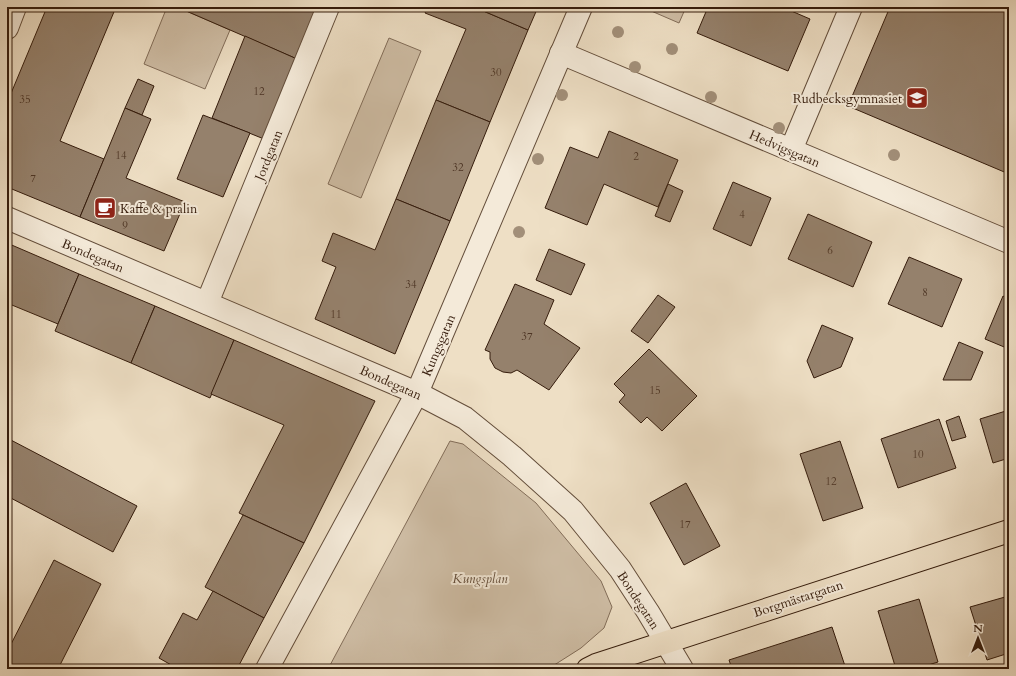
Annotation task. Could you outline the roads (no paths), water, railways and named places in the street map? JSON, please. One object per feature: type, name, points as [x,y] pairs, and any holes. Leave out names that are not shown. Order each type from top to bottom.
[{"type":"main road","name":"Borgmästargatan","points":[[588,669],[665,641],[1009,531]]},
{"type":"street","points":[[7,28],[15,7]]},
{"type":"street","name":"Jordgatan","points":[[207,303],[328,7]]},
{"type":"street","name":"Kungsgatan","points":[[267,669],[417,393],[581,7]]},
{"type":"street","points":[[791,150],[851,7]]},
{"type":"street","name":"Hedvigsgatan","points":[[561,53],[1009,242]]},
{"type":"street","name":"Bondegatan","points":[[7,218],[417,393],[464,418],[512,456],[573,511],[620,569],[682,669]]},
{"type":"place","name":"Rudbecksgymnasiet","points":[[917,98]]},
{"type":"place","name":"Kaffe & pralin","points":[[105,208]]},
{"type":"park label","name":"Kungsplan","points":[[480,578]]}]
